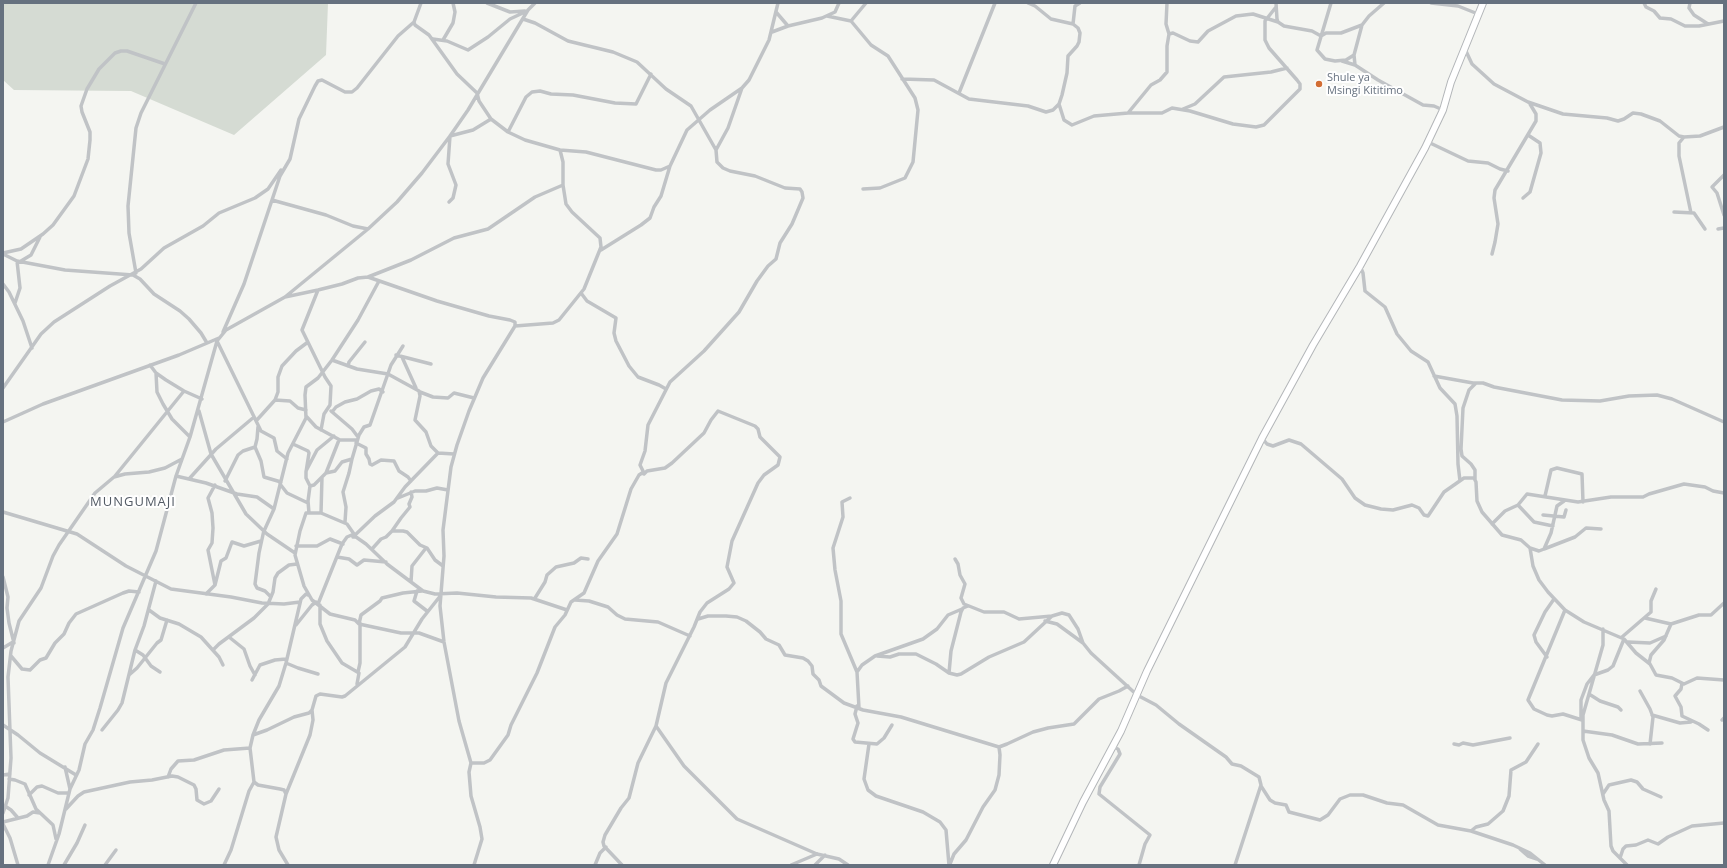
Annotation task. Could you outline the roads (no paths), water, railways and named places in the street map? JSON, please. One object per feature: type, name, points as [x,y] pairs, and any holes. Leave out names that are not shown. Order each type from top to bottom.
[{"type":"highway","points":[[1053,865],[1083,802],[1138,695],[1158,647],[1262,438],[1313,345],[1360,266],[1428,142],[1443,110],[1451,82],[1483,3]]},
{"type":"street","points":[[134,274],[129,233],[128,206],[134,138],[141,113],[196,3]]},
{"type":"street","points":[[48,865],[85,744],[93,730],[124,628],[160,538],[176,476],[202,399],[218,340],[244,284],[280,176],[288,163],[292,152],[299,119],[318,81],[322,80],[345,92],[352,92],[362,82],[398,36],[414,22],[421,3]]},
{"type":"street","points":[[443,40],[453,23],[455,12],[453,3]]},
{"type":"street","points":[[487,3],[510,12],[528,10]]},
{"type":"street","points":[[222,333],[284,297],[368,229],[410,186],[450,136],[528,10],[535,3]]},
{"type":"street","points":[[716,150],[728,128],[742,88],[754,72],[772,32],[778,3]]},
{"type":"street","points":[[772,32],[788,26],[828,16],[835,12],[839,3]]},
{"type":"street","points":[[851,21],[866,3]]},
{"type":"street","points":[[959,93],[995,3]]},
{"type":"street","points":[[902,79],[937,80],[969,99],[1028,106],[1046,112],[1053,110],[1059,104],[1067,73],[1068,56],[1079,42],[1080,34],[1078,28],[1074,24],[1051,19],[1035,6],[1028,3]]},
{"type":"street","points":[[1074,24],[1075,6],[1080,3]]},
{"type":"street","points":[[1128,113],[1151,85],[1160,80],[1166,72],[1169,34],[1166,24],[1167,3]]},
{"type":"street","points":[[1331,3],[1317,50],[1321,56],[1330,61],[1341,61],[1355,65],[1371,76],[1423,105],[1434,106],[1443,110]]},
{"type":"street","points":[[1355,65],[1354,55],[1362,25],[1369,16],[1384,3]]},
{"type":"street","points":[[1431,3],[1458,6],[1478,14]]},
{"type":"street","points":[[1644,3],[1646,7],[1654,11],[1660,18],[1671,19],[1685,26],[1724,21]]},
{"type":"street","points":[[1690,3],[1689,8],[1694,15],[1708,24]]},
{"type":"street","points":[[1059,104],[1064,120],[1072,125],[1094,116],[1128,113],[1162,113],[1170,108],[1183,110],[1233,124],[1256,127],[1264,125],[1300,89],[1300,84],[1267,44],[1265,36],[1265,21],[1276,5]]},
{"type":"street","points":[[1276,5],[1278,22]]},
{"type":"street","points":[[433,39],[443,40],[468,50],[488,37],[510,19],[528,10]]},
{"type":"street","points":[[776,12],[788,26]]},
{"type":"street","points":[[1169,34],[1173,32],[1185,39],[1198,42],[1208,31],[1236,16],[1253,14],[1278,22],[1284,26],[1312,31],[1321,36]]},
{"type":"street","points":[[828,16],[851,21],[871,45],[888,56],[896,66],[902,79],[915,98],[918,110],[918,122],[911,166],[903,179],[891,182],[880,188],[863,190]]},
{"type":"street","points":[[523,19],[535,23],[568,41],[613,52],[634,60],[666,88],[689,103],[716,150],[717,162],[726,170],[756,176],[785,188],[800,189],[802,192],[802,198],[792,224],[780,243],[776,259],[768,266],[757,281],[739,312],[704,351],[673,378],[666,389],[648,425],[645,450],[640,465],[644,474]]},
{"type":"street","points":[[414,22],[417,27],[433,39],[457,74],[477,93],[479,102],[492,119],[508,132],[525,140],[560,150],[586,152],[656,170],[661,170],[670,166]]},
{"type":"street","points":[[1321,36],[1326,33],[1341,33],[1362,25]]},
{"type":"street","points":[[1465,48],[1472,64],[1483,76],[1494,84],[1528,102],[1563,114],[1607,118],[1618,121],[1634,112],[1660,121],[1679,136],[1684,137],[1700,136],[1724,127]]},
{"type":"street","points":[[3,253],[21,249],[40,236],[53,225],[74,196],[88,160],[90,140],[90,132],[81,106],[87,89],[99,69],[116,53],[121,51],[127,51],[165,64]]},
{"type":"street","points":[[1341,61],[1354,55]]},
{"type":"street","points":[[1183,110],[1195,104],[1224,77],[1271,72],[1287,68]]},
{"type":"street","points":[[508,132],[526,97],[532,92],[543,91],[551,94],[573,95],[615,103],[636,104],[651,74]]},
{"type":"street","points":[[600,250],[650,218],[654,207],[662,196],[670,166],[675,158],[685,133],[700,121],[710,110],[742,88]]},
{"type":"street","points":[[1492,254],[1498,224],[1495,193],[1536,118],[1534,109],[1528,102]]},
{"type":"street","points":[[450,136],[473,130],[492,119]]},
{"type":"street","points":[[1523,198],[1530,192],[1541,153],[1540,143],[1528,135]]},
{"type":"street","points":[[449,202],[453,198],[456,185],[448,164],[450,136]]},
{"type":"street","points":[[1684,137],[1679,143],[1679,156],[1691,213]]},
{"type":"street","points":[[1428,142],[1468,161],[1488,163],[1500,169],[1508,170]]},
{"type":"street","points":[[515,326],[556,322],[581,293],[602,245],[600,238],[572,212],[566,204],[560,150]]},
{"type":"street","points":[[3,388],[41,334],[54,322],[110,286],[134,274],[171,244],[200,228],[224,210],[231,209],[255,198],[264,192],[288,163]]},
{"type":"street","points":[[1724,175],[1712,187],[1718,194],[1724,215]]},
{"type":"street","points":[[284,297],[318,290],[358,278],[368,277],[411,260],[454,238],[488,229],[535,197],[563,186]]},
{"type":"street","points":[[272,200],[326,215],[354,226],[368,229]]},
{"type":"street","points":[[1674,212],[1695,214],[1705,229]]},
{"type":"street","points":[[1718,229],[1724,228]]},
{"type":"street","points":[[18,261],[31,255],[40,236]]},
{"type":"street","points":[[3,253],[18,261],[65,270],[134,274],[154,294],[180,311],[189,319],[207,343]]},
{"type":"street","points":[[15,303],[20,288],[18,261]]},
{"type":"street","points":[[1360,266],[1363,273],[1365,291],[1385,307],[1397,334],[1412,352],[1428,362],[1440,388],[1455,404],[1457,409],[1460,481]]},
{"type":"street","points":[[368,277],[437,301],[489,316],[514,321],[515,326]]},
{"type":"street","points":[[271,597],[265,591],[257,588],[255,584],[261,540],[274,509],[292,444],[304,423],[306,416],[306,387],[332,360],[358,320],[379,281]]},
{"type":"street","points":[[3,284],[15,303],[32,348]]},
{"type":"street","points":[[318,290],[303,327],[303,333],[331,388],[329,409],[324,414],[321,430]]},
{"type":"street","points":[[581,293],[587,301],[616,318],[614,333],[616,341],[629,366],[638,376],[666,389]]},
{"type":"street","points":[[474,865],[482,839],[479,822],[471,796],[469,772],[471,763],[459,721],[444,642],[440,606],[443,566],[443,530],[454,454],[474,398],[483,378],[515,326]]},
{"type":"street","points":[[3,422],[42,404],[218,340]]},
{"type":"street","points":[[218,340],[262,432],[274,438],[277,451],[287,459]]},
{"type":"street","points":[[308,342],[296,350],[282,366],[278,377],[278,392],[275,400],[257,423],[258,439],[255,447],[261,461],[264,477],[280,483],[287,493],[308,503]]},
{"type":"street","points":[[348,366],[349,362],[365,342]]},
{"type":"street","points":[[345,522],[346,507],[343,492],[350,472],[357,440],[364,427],[370,425],[388,374],[396,355],[403,346]]},
{"type":"street","points":[[396,355],[431,364]]},
{"type":"street","points":[[402,356],[416,388]]},
{"type":"street","points":[[332,360],[365,371],[388,374],[416,388],[420,392],[433,397],[448,398],[456,393],[474,398]]},
{"type":"street","points":[[150,365],[156,373],[184,391],[202,399]]},
{"type":"street","points":[[156,373],[157,392],[167,412],[190,437]]},
{"type":"street","points":[[1434,376],[1483,383],[1562,400],[1600,401],[1629,396],[1657,395],[1672,399],[1724,422]]},
{"type":"street","points":[[1477,383],[1474,384],[1469,390],[1463,408],[1461,449],[1462,456],[1475,470],[1478,505],[1492,524],[1502,535],[1522,541],[1530,548],[1538,551],[1542,551],[1574,537],[1586,528],[1601,529]]},
{"type":"street","points":[[332,412],[336,407],[344,402],[357,399],[371,391],[379,389],[382,392]]},
{"type":"street","points":[[3,814],[8,798],[10,774],[11,729],[8,677],[13,642],[19,621],[41,588],[55,552],[95,493],[114,477],[184,391]]},
{"type":"street","points":[[420,392],[415,420],[426,432],[431,446],[438,453],[454,454]]},
{"type":"street","points":[[275,400],[290,401],[298,408],[306,410]]},
{"type":"street","points":[[329,409],[352,429],[357,440],[366,448],[366,454],[370,464],[372,465],[383,460],[394,461],[399,471],[411,481]]},
{"type":"street","points":[[198,410],[211,454],[225,481],[246,514],[264,531],[295,553]]},
{"type":"street","points":[[471,763],[484,763],[490,760],[504,741],[537,673],[555,627],[565,615],[571,602],[584,593],[598,561],[617,534],[635,481],[642,473],[644,474],[647,471],[665,468],[678,458],[704,433],[718,411],[755,426],[758,429],[760,437],[780,456],[778,465],[764,475],[758,483],[732,541],[727,567],[734,583],[729,589],[704,606],[666,683],[656,726],[638,763],[629,798],[621,808],[605,835],[603,842],[606,848],[622,865]]},
{"type":"street","points":[[306,416],[314,426],[340,440],[357,440]]},
{"type":"street","points":[[189,479],[229,436],[254,417]]},
{"type":"street","points":[[306,472],[318,450],[334,436]]},
{"type":"street","points":[[1262,438],[1270,445],[1276,445],[1289,440],[1301,444],[1342,479],[1355,498],[1370,506],[1392,510],[1412,504],[1419,508],[1424,515],[1428,516],[1444,492],[1466,478],[1472,477],[1475,480]]},
{"type":"street","points":[[310,486],[315,484],[326,472],[340,440]]},
{"type":"street","points":[[292,444],[308,451],[306,478],[310,486],[308,503],[309,513]]},
{"type":"street","points":[[225,481],[241,452],[255,447]]},
{"type":"street","points":[[394,502],[411,481],[438,453]]},
{"type":"street","points":[[114,477],[125,474],[154,471],[182,459]]},
{"type":"street","points":[[326,472],[335,471],[343,461],[352,459]]},
{"type":"street","points":[[1545,496],[1551,470],[1557,468],[1582,474],[1584,502]]},
{"type":"street","points":[[176,476],[215,485],[232,492],[259,498],[274,509]]},
{"type":"street","points":[[320,513],[322,476]]},
{"type":"street","points":[[1492,524],[1505,511],[1518,505],[1527,494],[1545,496],[1564,501],[1584,502],[1611,497],[1643,497],[1684,484],[1705,487],[1713,491],[1724,493]]},
{"type":"street","points":[[215,485],[208,498],[212,513],[213,528],[212,543],[208,550],[215,585]]},
{"type":"street","points":[[358,672],[342,663],[328,644],[320,624],[318,604],[343,544],[347,537],[353,536],[394,502],[411,492],[426,491],[436,488],[448,490]]},
{"type":"street","points":[[372,549],[382,538],[386,537],[392,531],[410,508],[409,504],[412,497],[411,492]]},
{"type":"street","points":[[850,498],[842,502],[843,517],[833,548],[835,570],[841,601],[841,634],[857,672],[858,707],[855,714],[858,725],[853,739],[855,742],[869,744],[879,743],[892,725]]},
{"type":"street","points":[[1544,549],[1550,536],[1557,506],[1557,499]]},
{"type":"street","points":[[1557,506],[1564,501]]},
{"type":"street","points":[[1518,505],[1534,522],[1552,526]]},
{"type":"street","points":[[1543,515],[1565,517],[1566,510]]},
{"type":"street","points":[[3,512],[77,534],[126,566],[171,589],[268,604],[300,602]]},
{"type":"street","points":[[423,591],[372,549],[353,536],[349,525],[345,522],[320,513],[306,513],[304,516],[295,553],[297,564],[308,595],[330,614],[354,620],[359,624],[377,629],[419,634],[444,642]]},
{"type":"street","points":[[392,531],[405,531],[420,545],[426,548],[435,560],[443,566]]},
{"type":"street","points":[[296,546],[317,546],[330,539],[343,544]]},
{"type":"street","points":[[206,594],[215,585],[221,561],[226,558],[232,542],[244,546],[261,540]]},
{"type":"street","points":[[411,582],[412,566],[426,548]]},
{"type":"street","points":[[1530,548],[1533,566],[1539,580],[1554,599],[1565,610],[1584,622],[1623,638],[1636,653],[1649,663],[1656,675],[1672,678],[1682,683],[1688,683],[1698,678],[1724,680]]},
{"type":"street","points":[[337,557],[349,559],[357,565],[364,560],[386,562]]},
{"type":"street","points":[[535,598],[545,582],[547,575],[556,567],[574,563],[581,558],[588,560]]},
{"type":"street","points":[[955,558],[960,575],[965,584],[961,600],[968,606],[984,612],[1004,612],[1018,619],[1052,616],[1062,613],[1069,615],[1078,629],[1083,643]]},
{"type":"street","points":[[212,650],[254,618],[268,604],[276,576],[289,565],[297,564]]},
{"type":"street","points":[[3,577],[8,597],[7,613],[13,642]]},
{"type":"street","points":[[102,730],[121,706],[135,650],[149,610],[156,581]]},
{"type":"street","points":[[1607,786],[1600,778],[1586,751],[1583,740],[1581,700],[1587,684],[1595,675],[1608,670],[1613,666],[1623,638],[1651,612],[1651,597],[1656,589]]},
{"type":"street","points":[[11,656],[22,669],[30,670],[40,660],[46,658],[64,634],[69,623],[76,614],[129,591],[139,592]]},
{"type":"street","points":[[417,591],[414,601],[427,611]]},
{"type":"street","points":[[357,685],[360,663],[359,624],[361,615],[382,598],[423,591],[441,594],[457,593],[535,598],[567,610]]},
{"type":"street","points":[[224,865],[231,850],[249,791],[254,782],[250,748],[253,735],[259,720],[277,691],[286,661],[300,602],[306,594],[308,595]]},
{"type":"street","points":[[288,865],[280,850],[276,837],[286,794],[310,735],[313,720],[312,710],[316,696],[318,694],[342,697],[405,647],[427,611],[441,594]]},
{"type":"street","points":[[1547,657],[1536,642],[1534,634],[1554,599]]},
{"type":"street","points":[[575,600],[589,601],[605,606],[625,619],[658,622],[690,636]]},
{"type":"street","points":[[1645,618],[1672,624],[1699,615],[1711,615],[1724,603]]},
{"type":"street","points":[[295,626],[312,605],[318,604]]},
{"type":"street","points":[[857,672],[862,665],[877,656],[923,639],[937,629],[948,615],[968,606]]},
{"type":"street","points":[[949,673],[951,651],[962,609]]},
{"type":"street","points":[[149,610],[160,618],[174,621],[198,634],[208,643],[219,657],[223,665]]},
{"type":"street","points":[[1565,610],[1547,657],[1528,700],[1534,708],[1547,715],[1552,716],[1563,714],[1582,720]]},
{"type":"street","points":[[698,619],[708,616],[731,616],[746,621],[766,639],[779,645],[785,655],[806,659],[811,664],[813,674],[824,688],[841,702],[901,717],[998,747],[1033,732],[1074,724],[1099,699],[1120,691],[1128,686]]},
{"type":"street","points":[[877,656],[890,657],[899,654],[916,654],[936,664],[949,673],[956,675],[961,674],[989,657],[1024,642],[1052,616]]},
{"type":"street","points":[[128,675],[134,671],[162,638],[167,620]]},
{"type":"street","points":[[1045,622],[1057,624],[1083,643],[1091,653],[1138,695],[1156,705],[1179,724],[1226,757],[1232,764],[1241,766],[1256,775],[1261,781],[1261,785],[1267,796],[1273,802],[1284,803],[1289,812],[1320,820],[1326,818],[1345,796],[1355,794],[1409,807],[1438,825],[1471,831],[1518,847],[1530,853],[1545,865]]},
{"type":"street","points":[[1649,663],[1651,655],[1663,642],[1672,624]]},
{"type":"street","points":[[1582,720],[1603,645],[1603,629]]},
{"type":"street","points":[[1628,642],[1650,643],[1666,636]]},
{"type":"street","points":[[229,637],[244,650],[255,675]]},
{"type":"street","points":[[3,648],[13,642]]},
{"type":"street","points":[[135,650],[146,657],[151,666],[160,672]]},
{"type":"street","points":[[252,680],[260,665],[275,660],[286,661],[298,668],[318,674]]},
{"type":"street","points":[[1682,683],[1681,689],[1675,694],[1675,697],[1681,707],[1682,716],[1708,730]]},
{"type":"street","points":[[1640,691],[1652,716],[1650,744]]},
{"type":"street","points":[[1589,694],[1600,701],[1618,707],[1621,710]]},
{"type":"street","points":[[253,735],[294,717],[309,713],[312,710]]},
{"type":"street","points":[[1652,716],[1680,723],[1692,721]]},
{"type":"street","points":[[3,725],[11,729],[40,753],[76,775]]},
{"type":"street","points":[[656,726],[684,766],[737,819],[817,854],[839,859],[848,865]]},
{"type":"street","points":[[1583,731],[1612,735],[1638,744],[1662,743]]},
{"type":"street","points":[[1454,744],[1459,745],[1463,743],[1473,745],[1510,738]]},
{"type":"street","points":[[869,744],[864,779],[868,790],[876,796],[922,812],[940,822],[946,830],[949,865],[954,854],[966,840],[983,806],[995,790],[999,775],[1000,755],[998,747]]},
{"type":"street","points":[[1471,831],[1476,827],[1488,824],[1503,811],[1509,796],[1511,770],[1526,762],[1538,744]]},
{"type":"street","points":[[1113,746],[1118,749],[1120,754],[1100,787],[1099,794],[1150,835],[1145,844],[1139,865]]},
{"type":"street","points":[[168,777],[171,769],[178,762],[194,760],[224,750],[250,748]]},
{"type":"street","points":[[65,767],[70,791]]},
{"type":"street","points":[[3,775],[10,774]]},
{"type":"street","points":[[66,809],[78,796],[84,792],[130,782],[168,777],[178,777],[194,785],[196,789],[196,799],[202,804],[211,801],[219,789]]},
{"type":"street","points":[[1600,778],[1609,813],[1611,846],[1627,865]]},
{"type":"street","points":[[9,779],[25,784],[33,803],[40,813],[53,825],[56,839]]},
{"type":"street","points":[[1607,786],[1618,784],[1626,780],[1632,780],[1637,782],[1643,789],[1661,797]]},
{"type":"street","points":[[254,782],[258,785],[284,790],[286,794]]},
{"type":"street","points":[[1235,865],[1261,785]]},
{"type":"street","points":[[29,795],[37,787],[42,786],[58,793],[70,791]]},
{"type":"street","points":[[1603,794],[1607,786]]},
{"type":"street","points":[[3,797],[8,798]]},
{"type":"street","points":[[4,808],[11,810],[18,818]]},
{"type":"street","points":[[18,865],[10,838],[3,823],[27,816],[33,812],[40,813]]},
{"type":"street","points":[[1620,858],[1623,848],[1627,846],[1636,845],[1646,841],[1658,844],[1668,837],[1692,826],[1724,823]]},
{"type":"street","points":[[64,865],[77,843],[84,825]]},
{"type":"street","points":[[595,865],[600,853],[606,848]]},
{"type":"street","points":[[105,865],[116,850]]},
{"type":"street","points":[[791,865],[817,854]]},
{"type":"street","points":[[815,865],[825,855]]},
{"type":"place","name":"Shule ya Msingi Kititimo","points":[[1319,84]]},
{"type":"district","name":"MUNGUMAJI","points":[[133,502]]}]
